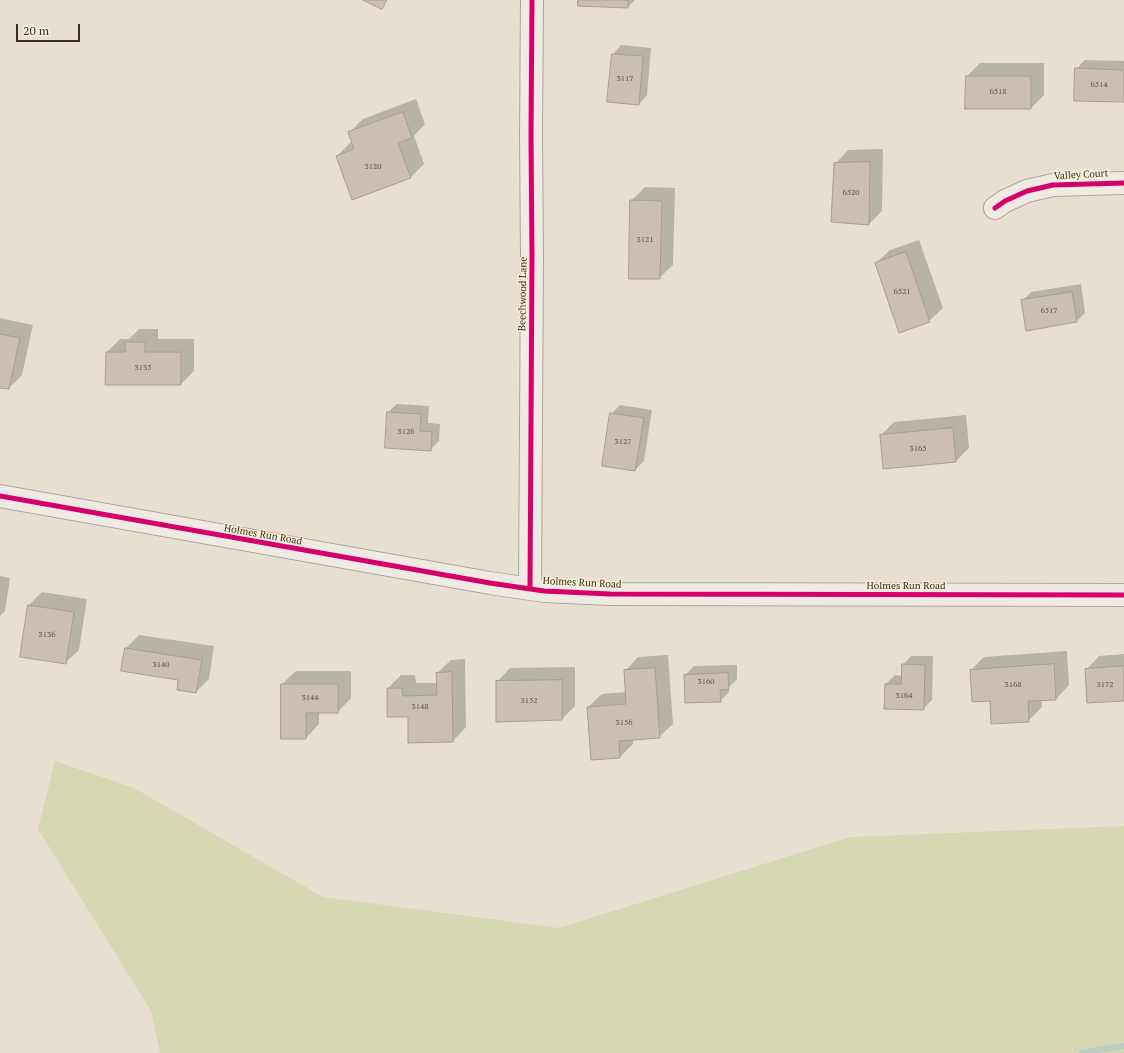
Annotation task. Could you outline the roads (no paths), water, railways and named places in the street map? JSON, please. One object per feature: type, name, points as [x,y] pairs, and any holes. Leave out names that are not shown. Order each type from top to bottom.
[{"type":"street","name":"Beechwood Lane","points":[[530,588],[532,0]]},
{"type":"street","name":"Valley Court","points":[[995,208],[1027,191],[1052,185],[1124,183]]},
{"type":"street","name":"Holmes Run Road","points":[[0,496],[467,579],[530,588],[610,594],[1124,595]]},
{"type":"waterway","points":[[1081,1053],[1124,1046]]}]
